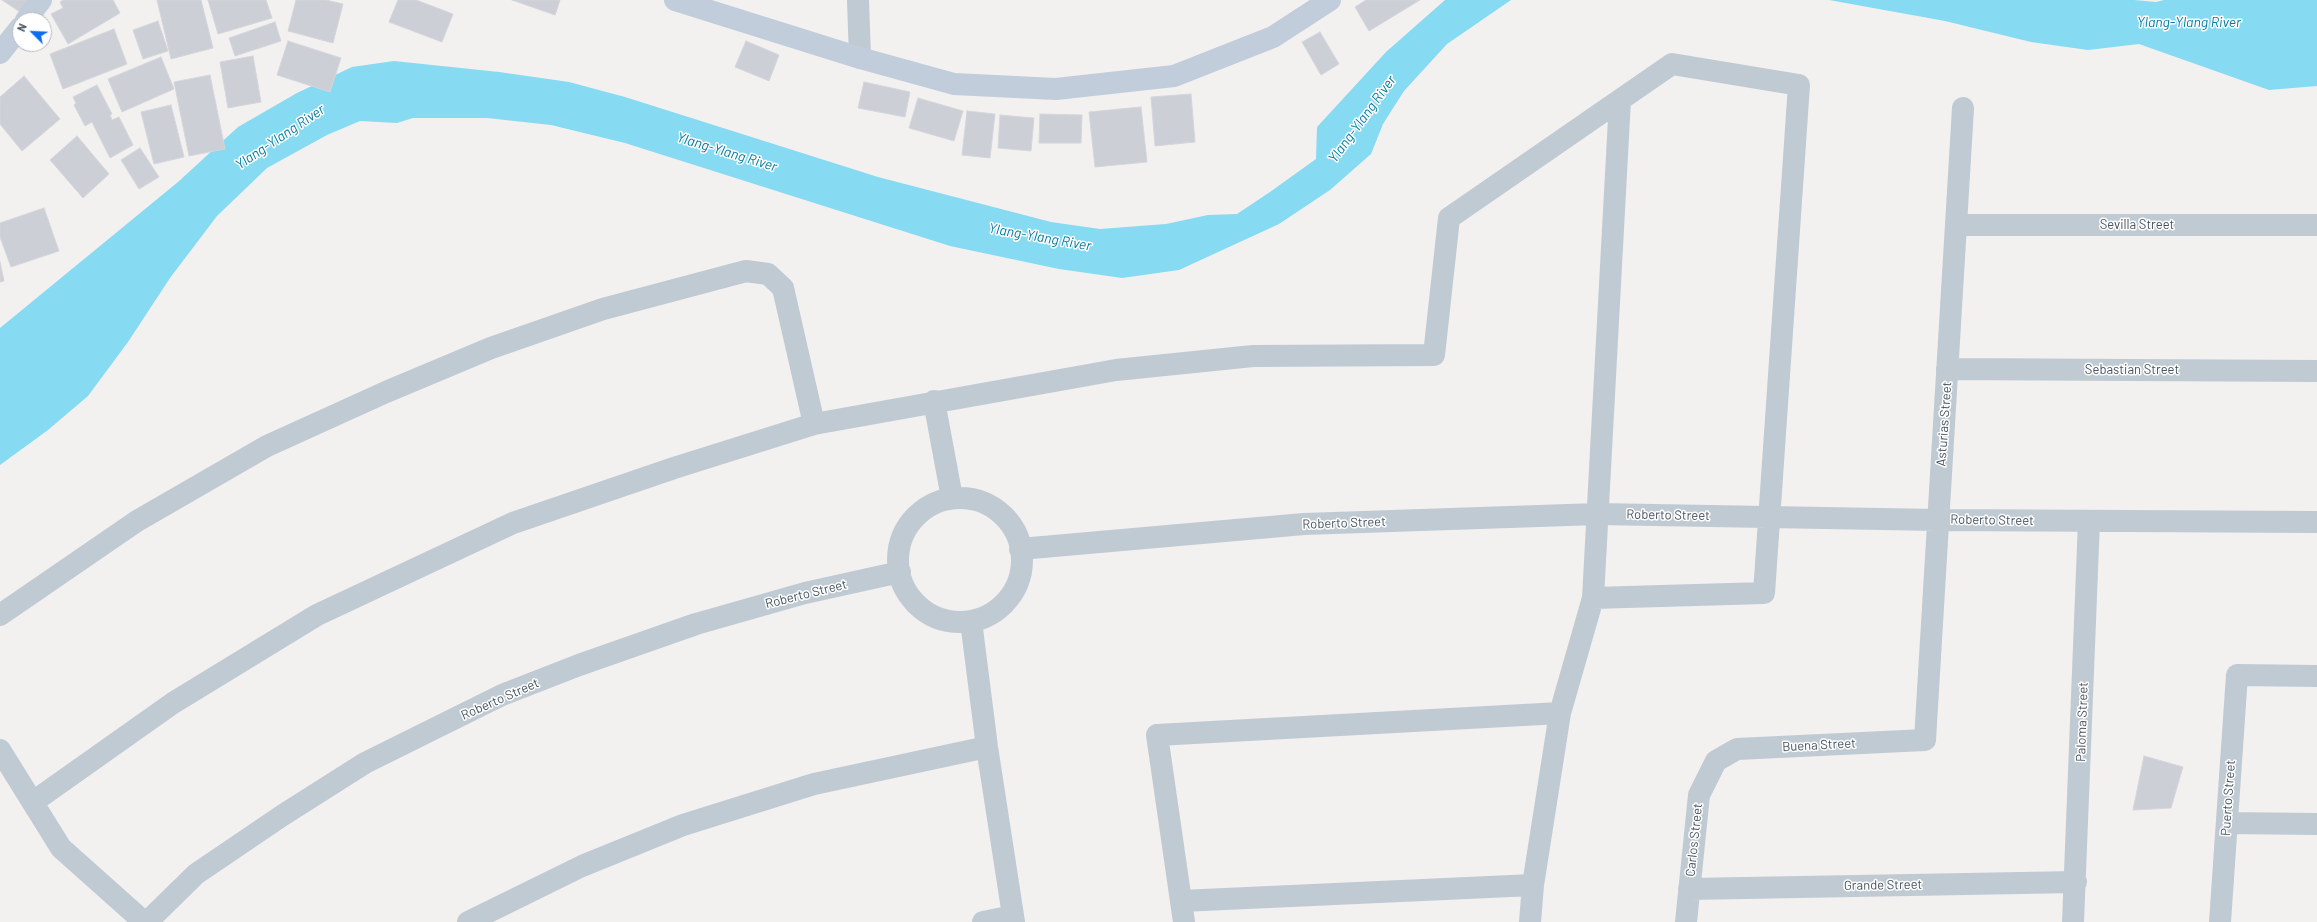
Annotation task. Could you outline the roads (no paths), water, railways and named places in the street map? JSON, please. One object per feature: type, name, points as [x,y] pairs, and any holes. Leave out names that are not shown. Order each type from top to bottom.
[{"type":"street","points":[[32,12],[41,0]]},
{"type":"street","points":[[675,0],[860,58],[954,84],[1056,89],[1174,76],[1273,37],[1330,0]]},
{"type":"street","points":[[858,0],[860,58]]},
{"type":"street","points":[[0,53],[12,38]]},
{"type":"street","points":[[33,802],[173,703],[317,615],[512,523],[674,468],[814,424],[934,401],[1116,370],[1253,356],[1434,355],[1449,218],[1672,64],[1799,85],[1764,593],[1593,598]]},
{"type":"street","points":[[1530,922],[1533,885],[1560,712],[1593,598],[1620,100]]},
{"type":"street","name":"Asturias Street","points":[[1925,740],[1963,108]]},
{"type":"street","name":"Sevilla Street","points":[[1956,225],[2317,225]]},
{"type":"street","points":[[0,615],[137,521],[274,443],[386,392],[490,348],[603,309],[746,271],[768,274],[783,288],[814,424]]},
{"type":"street","name":"Sebastian Street","points":[[1947,369],[2317,371]]},
{"type":"street","points":[[934,401],[952,498]]},
{"type":"street","points":[[966,497],[991,505],[1011,524],[1018,535],[1020,549],[1022,562],[1020,576],[1007,600],[997,610],[971,621],[957,622],[931,615],[911,597],[904,585],[898,558],[900,543],[910,524],[925,508],[938,501],[952,498],[966,497]]},
{"type":"street","name":"Roberto Street","points":[[1020,549],[1304,524],[1597,514],[1938,520],[2317,522]]},
{"type":"street","name":"Paloma Street","points":[[2074,922],[2089,521]]},
{"type":"street","name":"Roberto Street","points":[[147,922],[196,874],[283,815],[365,763],[502,696],[579,665],[696,624],[805,593],[900,572]]},
{"type":"street","points":[[971,621],[987,748],[1014,919],[983,922]]},
{"type":"street","name":"Puerto Street","points":[[2220,922],[2237,675],[2317,676]]},
{"type":"street","points":[[1533,885],[1183,912],[1157,735],[1560,712]]},
{"type":"street","name":"Buena Street","points":[[1716,761],[1737,749],[1925,740]]},
{"type":"street","points":[[468,922],[582,866],[683,825],[814,784],[987,748]]},
{"type":"street","points":[[0,750],[60,848],[144,922]]},
{"type":"street","name":"Carlos Street","points":[[1686,922],[1699,795],[1716,761]]},
{"type":"street","points":[[2227,823],[2317,824]]},
{"type":"street","name":"Grande Street","points":[[1689,889],[2076,882]]},
{"type":"water","name":"Ylang-Ylang River","points":[[1445,0],[1511,0],[1447,44],[1404,91],[1383,124],[1371,154],[1330,190],[1279,224],[1179,270],[1122,278],[1059,269],[950,246],[625,143],[551,125],[487,118],[413,118],[397,123],[360,121],[327,135],[267,168],[217,216],[170,278],[128,342],[88,396],[48,430],[0,465],[0,328],[178,182],[238,127],[297,93],[352,67],[394,61],[499,72],[569,82],[625,97],[878,177],[1051,222],[1100,229],[1166,224],[1208,215],[1237,214],[1316,159],[1317,127],[1386,52]]},
{"type":"water","name":"Ylang-Ylang River","points":[[1829,0],[2134,0],[2156,2],[2164,0],[2317,0],[2317,86],[2269,90],[2139,44],[2088,50],[2031,42],[1945,21]]}]
